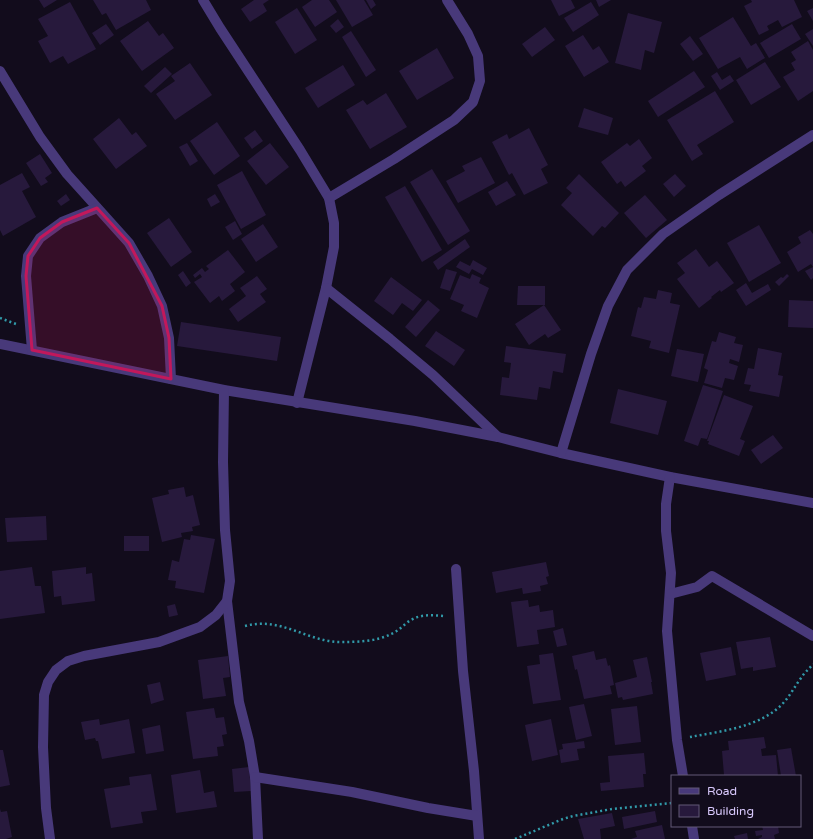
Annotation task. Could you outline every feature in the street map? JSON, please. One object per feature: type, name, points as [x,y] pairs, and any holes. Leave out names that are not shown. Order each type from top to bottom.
[{"type":"street","points":[[203,0],[300,150],[329,198],[334,223],[334,247],[326,288],[297,403]]},
{"type":"street","points":[[329,198],[394,159],[454,120],[473,102],[480,81],[478,56],[468,34],[447,0]]},
{"type":"street","points":[[0,71],[40,137],[67,174],[129,243],[148,276],[162,306],[169,338],[171,379]]},
{"type":"street","points":[[560,454],[591,354],[608,306],[627,270],[663,234],[718,195],[813,135]]},
{"type":"street","points":[[32,350],[26,276],[28,256],[40,238],[62,222],[97,208]]},
{"type":"street","points":[[326,288],[433,375],[498,437]]},
{"type":"street","points":[[0,344],[224,390],[415,421],[498,437],[560,454],[670,477],[813,503]]},
{"type":"street","points":[[224,390],[223,462],[225,530],[230,581],[227,601],[239,702],[249,741],[255,777],[258,839]]},
{"type":"street","points":[[670,477],[666,504],[666,531],[671,573],[667,631],[677,740],[683,775]]},
{"type":"street","points":[[456,569],[479,839]]},
{"type":"street","points":[[670,594],[697,587],[712,576],[813,636]]},
{"type":"street","points":[[50,839],[46,808],[43,754],[44,696],[48,682],[56,670],[68,661],[84,656],[159,642],[200,626],[216,615],[227,601]]},
{"type":"street","points":[[255,777],[352,792],[428,808],[476,816]]},
{"type":"street","points":[[692,827],[694,839]]},
{"type":"path","points":[[230,629],[249,625],[270,624],[291,628],[329,642],[344,642],[384,637],[399,630],[411,620],[422,616],[433,615],[459,617]]},
{"type":"path","points":[[677,740],[741,726],[760,720],[784,702],[802,676],[813,664]]},
{"type":"path","points":[[515,839],[573,816],[612,809],[671,803]]},
{"type":"highlighted area","points":[[97,208],[129,243],[162,306],[169,338],[171,379],[32,350],[26,276],[28,256],[40,238],[62,222]]},
{"type":"building","points":[[39,0],[57,0],[44,8]]},
{"type":"building","points":[[93,0],[146,0],[151,10],[116,30],[106,13],[102,15]]},
{"type":"building","points":[[254,0],[269,0],[263,4],[267,11],[250,22],[241,9]]},
{"type":"building","points":[[312,0],[329,0],[337,12],[315,27],[302,7]]},
{"type":"building","points":[[336,0],[364,0],[373,15],[352,27]]},
{"type":"building","points":[[366,0],[373,0],[376,5],[371,9]]},
{"type":"building","points":[[551,0],[571,0],[575,8],[559,16]]},
{"type":"building","points":[[596,0],[611,0],[599,7]]},
{"type":"building","points":[[751,0],[794,0],[802,17],[782,27],[778,20],[767,26],[769,30],[759,35],[744,6],[752,2]]},
{"type":"building","points":[[70,2],[96,49],[68,64],[63,56],[50,63],[38,41],[48,36],[38,19]]},
{"type":"building","points":[[591,2],[599,15],[573,32],[564,18]]},
{"type":"building","points":[[297,8],[317,40],[295,54],[275,22]]},
{"type":"building","points":[[813,8],[813,21],[807,11]]},
{"type":"building","points":[[628,13],[662,22],[654,53],[645,50],[641,70],[615,63]]},
{"type":"building","points":[[733,17],[751,46],[756,43],[765,58],[747,69],[740,57],[718,69],[699,38]]},
{"type":"building","points":[[338,19],[344,27],[336,33],[330,26]]},
{"type":"building","points":[[148,21],[159,36],[163,33],[174,48],[142,71],[120,41]]},
{"type":"building","points":[[106,24],[114,35],[100,45],[92,33]]},
{"type":"building","points":[[792,24],[801,39],[769,58],[760,43]]},
{"type":"building","points":[[545,27],[555,40],[532,57],[522,44]]},
{"type":"building","points":[[813,29],[813,46],[805,34]]},
{"type":"building","points":[[351,31],[376,70],[366,77],[342,37]]},
{"type":"building","points":[[583,35],[593,50],[599,46],[609,62],[584,77],[565,46]]},
{"type":"building","points":[[690,36],[703,54],[693,61],[680,44]]},
{"type":"building","points":[[808,41],[813,50],[813,91],[798,101],[783,77],[795,70],[791,63],[796,60],[791,52]]},
{"type":"building","points":[[437,48],[454,78],[417,100],[399,71]]},
{"type":"building","points":[[765,62],[781,87],[751,105],[736,80]]},
{"type":"building","points":[[190,63],[212,95],[175,120],[156,94],[175,81],[171,76]]},
{"type":"building","points":[[343,65],[355,85],[318,108],[305,88]]},
{"type":"building","points":[[165,67],[172,74],[151,93],[144,86]]},
{"type":"building","points":[[694,71],[705,87],[658,117],[648,101]]},
{"type":"building","points":[[717,72],[722,80],[730,75],[734,81],[720,90],[711,76]]},
{"type":"building","points":[[715,91],[734,122],[697,145],[703,154],[692,161],[667,120]]},
{"type":"building","points":[[386,93],[407,127],[370,149],[346,110],[363,100],[367,105]]},
{"type":"building","points":[[584,108],[613,118],[608,135],[578,127]]},
{"type":"building","points":[[119,118],[132,135],[136,132],[147,146],[116,169],[93,139]]},
{"type":"building","points":[[217,122],[240,156],[214,175],[190,141]]},
{"type":"building","points":[[529,128],[548,165],[541,169],[548,183],[524,195],[512,173],[509,175],[492,142],[507,134],[509,139]]},
{"type":"building","points":[[255,130],[263,141],[252,149],[244,138]]},
{"type":"building","points":[[639,139],[652,158],[642,166],[646,171],[625,187],[621,181],[617,184],[601,162],[627,143],[630,146]]},
{"type":"building","points":[[187,143],[198,161],[190,166],[179,147]]},
{"type":"building","points":[[270,143],[289,167],[266,185],[247,161]]},
{"type":"building","points":[[40,154],[52,173],[45,178],[48,182],[41,186],[26,163]]},
{"type":"building","points":[[481,157],[495,183],[458,203],[446,181],[465,171],[462,166]]},
{"type":"building","points":[[432,169],[470,231],[448,245],[410,182]]},
{"type":"building","points":[[242,171],[266,215],[241,229],[217,185]]},
{"type":"building","points":[[22,173],[30,187],[22,191],[36,217],[3,236],[0,230],[0,185]]},
{"type":"building","points":[[579,174],[619,213],[605,228],[602,226],[593,236],[561,205],[572,193],[566,188]]},
{"type":"building","points":[[675,174],[686,186],[674,197],[663,184]]},
{"type":"building","points":[[507,181],[516,195],[496,206],[488,192]]},
{"type":"building","points":[[405,186],[442,250],[422,262],[385,197]]},
{"type":"building","points":[[66,194],[70,200],[61,206],[57,201]]},
{"type":"building","points":[[215,194],[220,202],[211,207],[207,199]]},
{"type":"building","points":[[645,195],[667,220],[646,238],[624,213]]},
{"type":"building","points":[[169,218],[192,252],[171,267],[147,233]]},
{"type":"building","points":[[235,221],[242,234],[233,240],[225,227]]},
{"type":"building","points":[[263,224],[278,247],[256,262],[241,239]]},
{"type":"building","points":[[759,225],[781,263],[749,282],[727,243]]},
{"type":"building","points":[[810,230],[813,234],[813,267],[811,264],[798,272],[787,252],[801,243],[798,237]]},
{"type":"building","points":[[465,239],[470,247],[438,270],[433,262]]},
{"type":"building","points":[[696,249],[709,267],[717,261],[734,283],[721,292],[720,290],[699,308],[677,279],[685,273],[677,263]]},
{"type":"building","points":[[228,250],[245,272],[230,284],[235,291],[222,301],[219,296],[210,303],[194,282],[202,277],[200,274],[195,278],[193,275],[202,268],[205,272],[209,269],[206,266]]},
{"type":"building","points":[[473,260],[487,268],[483,275],[472,269],[469,274],[456,267],[460,261],[470,266]]},
{"type":"building","points":[[813,267],[813,278],[811,280],[805,271]]},
{"type":"building","points":[[446,269],[457,272],[450,291],[440,288]]},
{"type":"building","points":[[183,271],[191,283],[186,287],[178,275]]},
{"type":"building","points":[[472,274],[481,278],[479,283],[489,288],[477,318],[461,311],[464,305],[450,299],[460,275],[470,279]]},
{"type":"building","points":[[787,274],[789,276],[779,286],[775,282],[781,277],[783,278]]},
{"type":"building","points":[[257,276],[267,289],[260,294],[266,302],[238,322],[229,309],[246,296],[240,288]]},
{"type":"building","points":[[391,277],[422,300],[413,311],[402,303],[393,315],[374,301]]},
{"type":"building","points":[[746,283],[752,293],[768,284],[771,290],[746,306],[736,290]]},
{"type":"building","points":[[518,286],[545,286],[545,305],[517,305]]},
{"type":"building","points":[[658,290],[672,293],[670,303],[680,305],[669,353],[649,348],[651,341],[631,336],[638,307],[641,308],[644,297],[656,299]]},
{"type":"building","points":[[428,300],[440,310],[416,337],[405,327]]},
{"type":"building","points":[[789,300],[813,301],[813,328],[788,327]]},
{"type":"building","points":[[544,305],[561,330],[548,338],[545,334],[529,345],[515,324]]},
{"type":"building","points":[[181,322],[281,337],[277,361],[177,346]]},
{"type":"building","points":[[436,331],[465,350],[454,366],[425,346]]},
{"type":"building","points":[[719,332],[736,337],[734,343],[743,345],[739,362],[730,359],[729,363],[738,366],[734,380],[725,378],[722,388],[704,383],[708,370],[704,368],[712,341],[716,342]]},
{"type":"building","points":[[506,346],[566,354],[563,373],[553,371],[550,389],[539,387],[537,400],[500,395],[502,377],[509,378],[511,363],[504,362]]},
{"type":"building","points":[[758,348],[782,353],[778,375],[783,376],[779,397],[749,391],[751,385],[744,384],[748,368],[754,369]]},
{"type":"building","points":[[677,349],[704,354],[698,382],[671,376]]},
{"type":"building","points":[[703,385],[723,391],[707,439],[701,438],[698,446],[684,441]]},
{"type":"building","points":[[618,389],[667,401],[658,435],[610,423]]},
{"type":"building","points":[[724,395],[753,406],[740,439],[745,441],[739,456],[708,444],[709,441],[707,441]]},
{"type":"building","points":[[773,435],[783,448],[761,464],[751,450]]},
{"type":"building","points":[[184,487],[186,497],[193,495],[200,525],[192,527],[193,531],[181,533],[182,537],[162,542],[152,498],[169,494],[168,490]]},
{"type":"building","points":[[46,516],[47,540],[7,542],[5,518]]},
{"type":"building","points":[[191,535],[215,539],[204,593],[175,588],[176,581],[168,580],[172,560],[179,562],[184,539],[190,540]]},
{"type":"building","points":[[124,536],[149,536],[149,551],[124,551]]},
{"type":"building","points":[[546,562],[549,576],[546,577],[548,584],[540,586],[541,591],[523,594],[522,588],[496,593],[492,572]]},
{"type":"building","points":[[32,567],[35,586],[41,586],[45,613],[0,619],[0,571]]},
{"type":"building","points":[[86,567],[86,574],[92,573],[95,601],[62,605],[61,596],[54,597],[52,571]]},
{"type":"building","points":[[528,600],[529,607],[539,605],[540,612],[553,610],[555,627],[537,630],[539,644],[517,647],[511,602]]},
{"type":"building","points":[[175,604],[178,615],[169,617],[167,606]]},
{"type":"building","points":[[563,628],[567,645],[557,647],[553,631]]},
{"type":"building","points":[[770,637],[776,667],[753,671],[753,667],[741,669],[736,642]]},
{"type":"building","points":[[731,647],[736,675],[706,681],[700,653]]},
{"type":"building","points":[[594,651],[596,660],[606,658],[608,666],[610,665],[614,685],[610,686],[612,694],[584,699],[577,669],[575,670],[572,656]]},
{"type":"building","points":[[553,653],[561,700],[533,704],[527,666],[540,664],[539,655]]},
{"type":"building","points":[[228,656],[230,677],[223,678],[226,696],[203,699],[198,660]]},
{"type":"building","points":[[647,657],[653,694],[623,700],[622,697],[618,698],[615,683],[637,677],[633,660]]},
{"type":"building","points":[[160,682],[164,700],[151,704],[147,685]]},
{"type":"building","points":[[584,704],[592,736],[576,740],[569,707]]},
{"type":"building","points":[[637,706],[641,742],[615,745],[611,709]]},
{"type":"building","points":[[214,708],[216,718],[224,717],[227,734],[222,735],[224,746],[217,747],[218,756],[193,759],[186,712]]},
{"type":"building","points":[[99,719],[100,725],[129,719],[135,753],[102,759],[98,741],[96,741],[95,738],[85,740],[81,722]]},
{"type":"building","points":[[551,719],[558,755],[532,761],[525,725]]},
{"type":"building","points":[[160,725],[164,751],[146,754],[142,729]]},
{"type":"building","points":[[764,737],[766,748],[761,749],[762,756],[776,755],[778,775],[724,775],[722,751],[729,750],[728,741]]},
{"type":"building","points":[[584,741],[585,748],[577,749],[579,760],[561,763],[559,750],[563,749],[562,744]]},
{"type":"building","points":[[791,748],[796,775],[781,775],[777,750]]},
{"type":"building","points":[[0,750],[3,750],[10,785],[0,787]]},
{"type":"building","points":[[644,753],[646,774],[643,774],[644,787],[601,791],[600,783],[610,782],[608,756]]},
{"type":"building","points":[[249,767],[251,791],[234,792],[232,769]]},
{"type":"building","points":[[200,770],[204,793],[214,791],[217,807],[176,813],[171,775]]},
{"type":"building","points":[[151,774],[157,810],[141,812],[143,823],[111,828],[104,789],[130,785],[129,777]]},
{"type":"building","points":[[0,809],[1,812],[7,811],[12,837],[6,839],[0,839]]},
{"type":"building","points":[[655,811],[657,822],[624,829],[622,817]]},
{"type":"building","points":[[612,813],[615,826],[600,829],[601,839],[584,839],[578,819]]},
{"type":"building","points":[[662,825],[665,839],[631,839],[637,837],[635,831]]},
{"type":"building","points":[[762,827],[778,827],[779,833],[774,835],[775,839],[758,839],[762,837],[762,835],[756,836],[755,831],[763,830]]},
{"type":"building","points":[[747,833],[748,839],[735,839],[734,836]]}]
